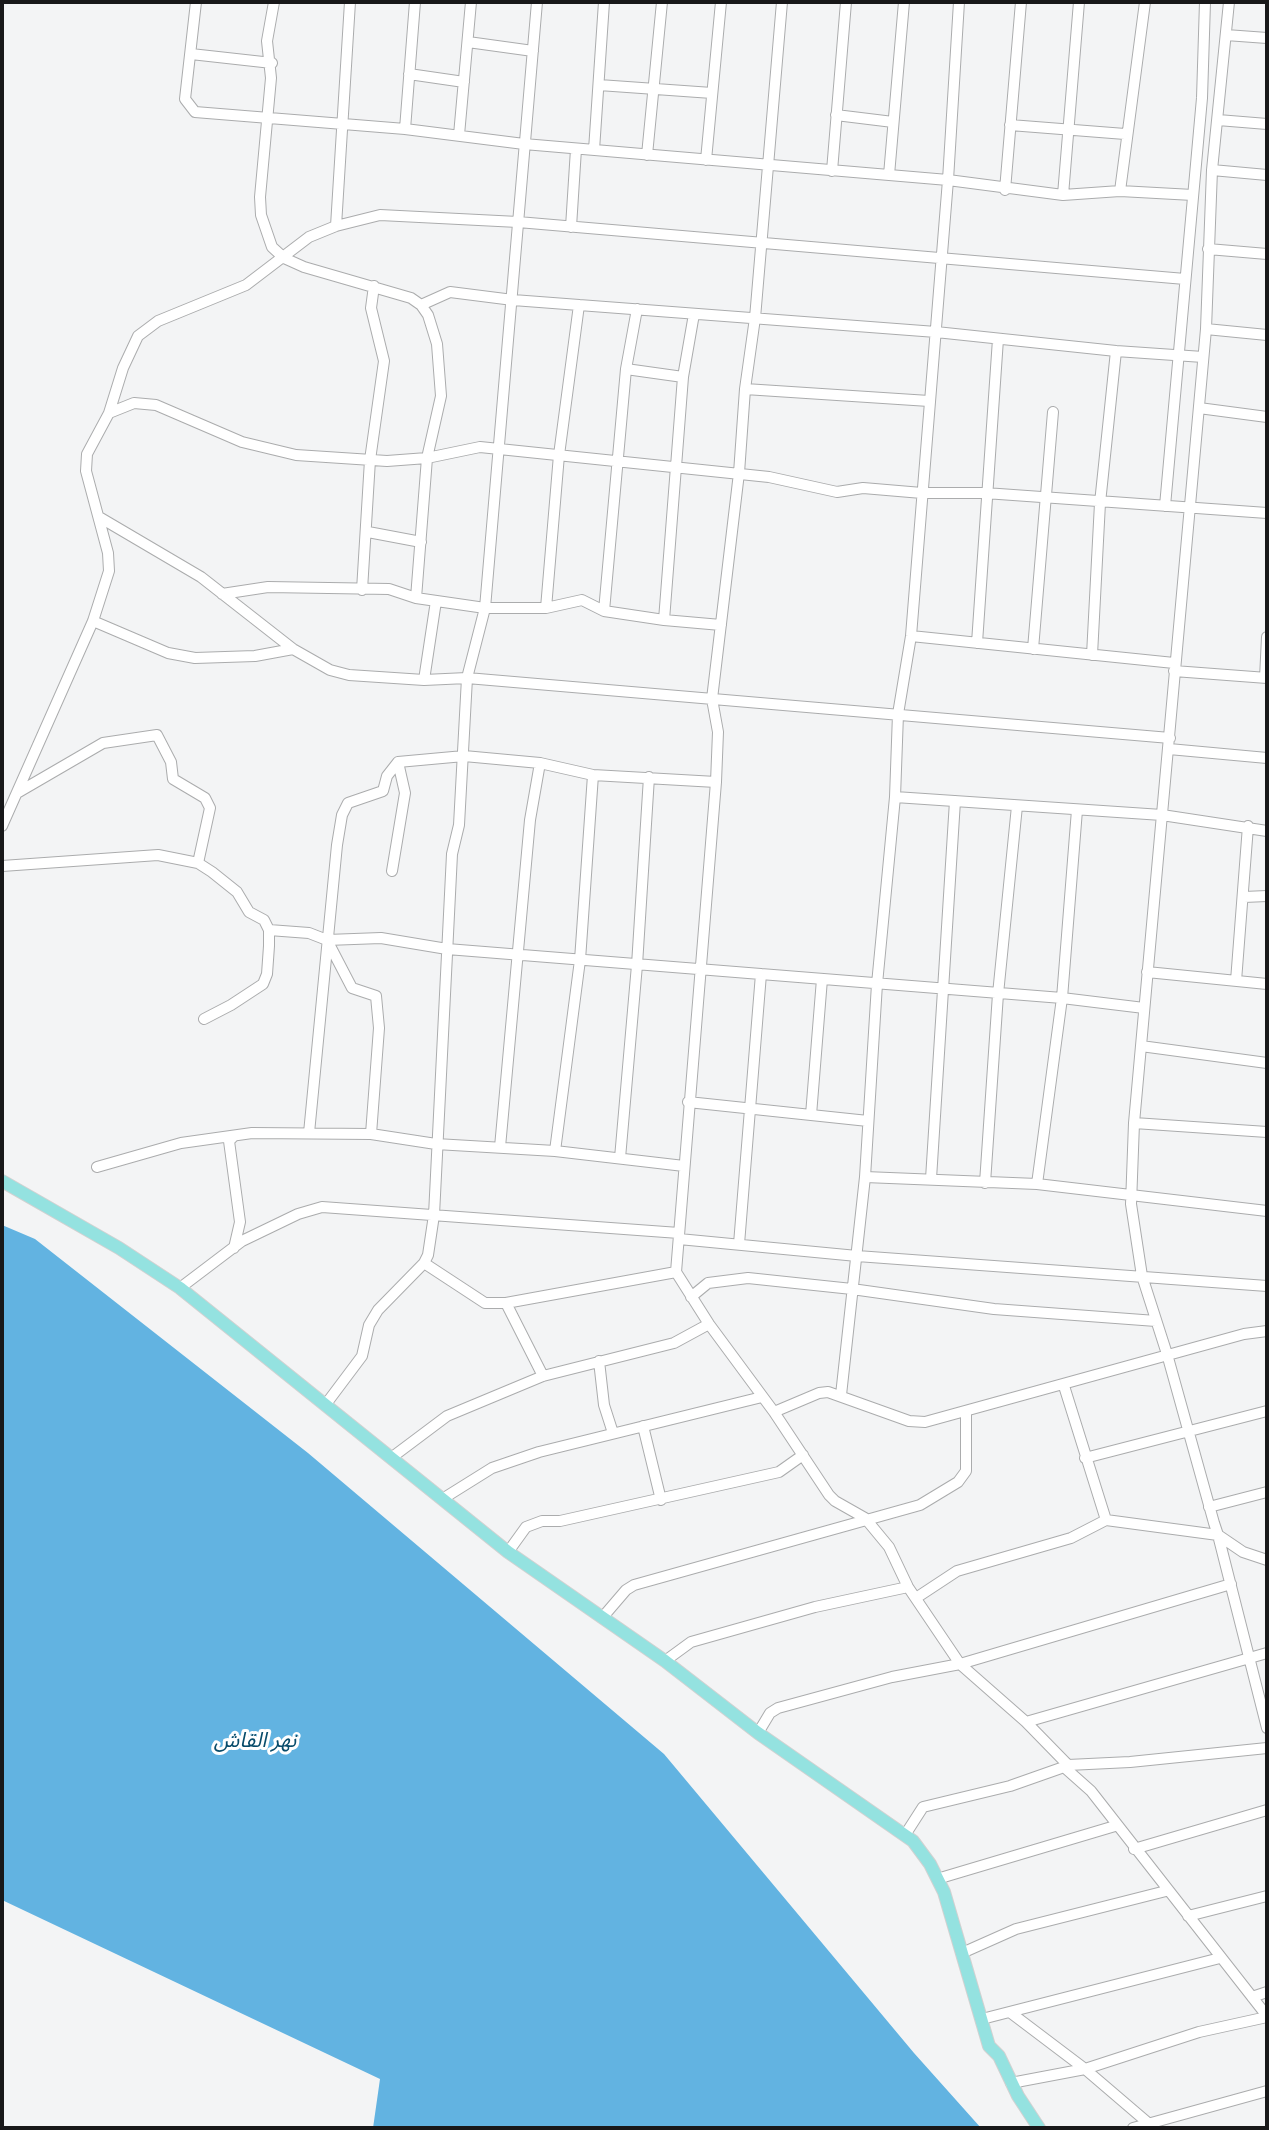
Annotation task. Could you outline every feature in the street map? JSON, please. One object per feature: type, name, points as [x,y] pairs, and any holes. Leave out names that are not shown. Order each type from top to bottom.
[{"type":"main road","points":[[2,1181],[119,1248],[180,1288],[508,1552],[666,1661],[758,1733],[877,1819],[905,1835],[921,1852],[937,1879],[989,2046],[999,2056],[1011,2083],[1040,2128]]},
{"type":"street","points":[[196,2],[185,99],[188,107],[195,112],[405,128],[524,144],[948,180],[1005,190],[1063,195],[1120,191],[1193,195]]},
{"type":"street","points":[[274,2],[267,41],[272,63],[261,215],[272,247],[284,258],[304,267],[402,294],[421,305],[434,332],[441,373],[441,396],[427,458],[416,598]]},
{"type":"street","points":[[336,226],[350,2]]},
{"type":"street","points":[[405,128],[415,2]]},
{"type":"street","points":[[459,135],[471,2]]},
{"type":"street","points":[[326,1404],[362,1356],[369,1325],[378,1310],[424,1263],[434,1215],[452,854],[459,825],[467,678],[485,608],[537,2]]},
{"type":"street","points":[[594,150],[604,2]]},
{"type":"street","points":[[647,155],[662,2]]},
{"type":"street","points":[[706,160],[721,2]]},
{"type":"street","points":[[782,2],[755,318],[712,699],[718,732],[716,782],[676,1272],[709,1324],[835,1501],[865,1518],[889,1547],[908,1587],[960,1664],[1026,1722],[1090,1791],[1267,2017],[1199,2032],[1085,2069],[1011,2083]]},
{"type":"street","points":[[832,170],[846,2]]},
{"type":"street","points":[[889,175],[904,2]]},
{"type":"street","points":[[841,1395],[865,1177],[877,984],[895,797],[898,715],[911,636],[948,180],[959,2]]},
{"type":"street","points":[[1005,190],[1021,2]]},
{"type":"street","points":[[1063,195],[1079,2]]},
{"type":"street","points":[[1120,191],[1125,134],[1145,2]]},
{"type":"street","points":[[1165,506],[1202,98],[1204,2],[1229,2],[1213,170],[1206,329],[1147,972],[1134,1123],[1131,1195],[1142,1276],[1218,1535],[1267,1728]]},
{"type":"street","points":[[1226,36],[1267,38]]},
{"type":"street","points":[[468,42],[533,51]]},
{"type":"street","points":[[191,54],[272,63]]},
{"type":"street","points":[[409,74],[464,82]]},
{"type":"street","points":[[598,85],[712,93]]},
{"type":"street","points":[[836,115],[894,122]]},
{"type":"street","points":[[1218,120],[1267,124]]},
{"type":"street","points":[[1010,125],[1125,134]]},
{"type":"street","points":[[571,227],[576,149]]},
{"type":"street","points":[[1213,170],[1267,175]]},
{"type":"street","points":[[2,826],[93,621],[109,571],[108,553],[86,471],[87,454],[110,414],[123,368],[138,336],[158,321],[246,285],[309,237],[336,226],[391,215],[518,222],[1185,279]]},
{"type":"street","points":[[1208,249],[1267,254]]},
{"type":"street","points":[[362,590],[368,532],[370,460],[384,361],[371,308],[374,286]]},
{"type":"street","points":[[421,305],[450,292],[513,300],[936,332],[998,340],[1203,357]]},
{"type":"street","points":[[546,608],[559,455],[579,305]]},
{"type":"street","points":[[604,611],[620,460],[626,369],[637,309]]},
{"type":"street","points":[[664,621],[683,377],[694,314]]},
{"type":"street","points":[[1206,329],[1267,335]]},
{"type":"street","points":[[977,643],[985,493],[998,340]]},
{"type":"street","points":[[1092,655],[1100,503],[1116,351]]},
{"type":"street","points":[[626,369],[683,377]]},
{"type":"street","points":[[745,389],[929,401]]},
{"type":"street","points":[[110,414],[134,403],[156,405],[187,421],[272,450],[370,460],[427,458],[480,447],[739,473],[837,492],[863,488],[922,494],[985,493],[1267,513]]},
{"type":"street","points":[[1199,408],[1267,417]]},
{"type":"street","points":[[1033,649],[1043,497],[1053,412]]},
{"type":"street","points":[[99,517],[182,564],[293,649],[330,670],[349,675],[424,680],[467,678],[898,715],[1169,744],[1267,758]]},
{"type":"street","points":[[368,532],[421,542]]},
{"type":"street","points":[[222,594],[268,587],[389,589],[416,598],[485,608],[546,608],[582,600],[604,611],[664,621],[722,625]]},
{"type":"street","points":[[424,680],[436,601]]},
{"type":"street","points":[[93,621],[168,653],[195,658],[255,656],[293,649]]},
{"type":"street","points":[[911,636],[1092,655],[1266,678],[1267,637]]},
{"type":"street","points":[[17,793],[103,743],[157,735],[171,762],[173,779],[205,798],[210,808],[198,863]]},
{"type":"street","points":[[309,1133],[337,845],[344,808],[348,803],[383,792],[387,776],[398,762],[464,756],[540,763],[593,775],[716,782]]},
{"type":"street","points":[[392,871],[405,793],[398,762]]},
{"type":"street","points":[[500,1147],[530,820],[540,763]]},
{"type":"street","points":[[555,1151],[580,960],[593,775]]},
{"type":"street","points":[[620,1158],[637,965],[649,777]]},
{"type":"street","points":[[895,797],[1162,815],[1267,831]]},
{"type":"street","points":[[931,1179],[955,801]]},
{"type":"street","points":[[985,1183],[998,994],[1017,806]]},
{"type":"street","points":[[1037,1184],[1062,998],[1077,810]]},
{"type":"street","points":[[1236,981],[1248,826]]},
{"type":"street","points":[[2,866],[158,855],[198,863],[237,892],[249,912],[264,920],[269,930],[267,974],[263,984],[232,1005],[204,1019]]},
{"type":"street","points":[[1244,897],[1267,896]]},
{"type":"street","points":[[269,930],[309,933],[327,940],[382,938],[447,949],[1062,998],[1144,1008]]},
{"type":"street","points":[[327,940],[352,988],[376,996],[379,1028],[371,1134]]},
{"type":"street","points":[[1147,972],[1267,984]]},
{"type":"street","points":[[739,1244],[761,974]]},
{"type":"street","points":[[811,1115],[822,979]]},
{"type":"street","points":[[1141,1046],[1267,1063]]},
{"type":"street","points":[[688,1102],[868,1121]]},
{"type":"street","points":[[1134,1123],[1267,1132]]},
{"type":"street","points":[[97,1167],[181,1143],[234,1136],[309,1133],[371,1134],[436,1144],[555,1151],[684,1166]]},
{"type":"street","points":[[233,1251],[240,1222],[229,1141],[234,1136]]},
{"type":"street","points":[[865,1177],[1037,1184],[1267,1211]]},
{"type":"street","points":[[180,1288],[233,1251],[242,1241],[266,1228],[323,1207],[679,1236],[856,1256],[1267,1286]]},
{"type":"street","points":[[424,1263],[485,1303],[506,1303],[676,1272]]},
{"type":"street","points":[[691,1297],[708,1283],[748,1278],[852,1289],[994,1310],[1156,1321]]},
{"type":"street","points":[[506,1303],[543,1376]]},
{"type":"street","points":[[391,1458],[447,1416],[543,1376],[674,1343],[709,1324]]},
{"type":"street","points":[[774,1412],[819,1393],[841,1395],[917,1422],[1064,1386],[1167,1354],[1244,1334],[1267,1331]]},
{"type":"street","points":[[599,1361],[604,1405],[613,1433]]},
{"type":"street","points":[[1064,1386],[1106,1520]]},
{"type":"street","points":[[444,1498],[492,1468],[613,1433],[762,1396]]},
{"type":"street","points":[[602,1618],[629,1587],[865,1518],[910,1509],[962,1477],[967,1465],[966,1411]]},
{"type":"street","points":[[1085,1458],[1267,1411]]},
{"type":"street","points":[[643,1426],[661,1500]]},
{"type":"street","points":[[508,1552],[526,1527],[542,1521],[560,1521],[779,1472],[803,1455]]},
{"type":"street","points":[[1209,1507],[1267,1492]]},
{"type":"street","points":[[916,1598],[957,1571],[1071,1538],[1106,1520],[1218,1535],[1242,1552],[1267,1560]]},
{"type":"street","points":[[758,1733],[771,1713],[778,1708],[891,1677],[960,1664],[1231,1584]]},
{"type":"street","points":[[666,1661],[691,1642],[815,1607],[908,1587]]},
{"type":"street","points":[[1026,1722],[1267,1653]]},
{"type":"street","points":[[905,1835],[922,1807],[1010,1786],[1066,1766],[1267,1748]]},
{"type":"street","points":[[1134,1849],[1267,1810]]},
{"type":"street","points":[[937,1879],[1115,1826]]},
{"type":"street","points":[[962,1953],[1016,1928],[1166,1891]]},
{"type":"street","points":[[1188,1916],[1267,1896]]},
{"type":"street","points":[[982,2019],[1220,1958]]},
{"type":"street","points":[[1252,1997],[1267,1992]]},
{"type":"street","points":[[1011,2013],[1085,2069],[1151,2125]]},
{"type":"street","points":[[1133,2128],[1267,2091]]},
{"type":"water","name":"نهر القاش","points":[[2,1225],[35,1239],[308,1453],[664,1754],[914,2053],[981,2128],[373,2128],[380,2079],[2,1900]]}]
